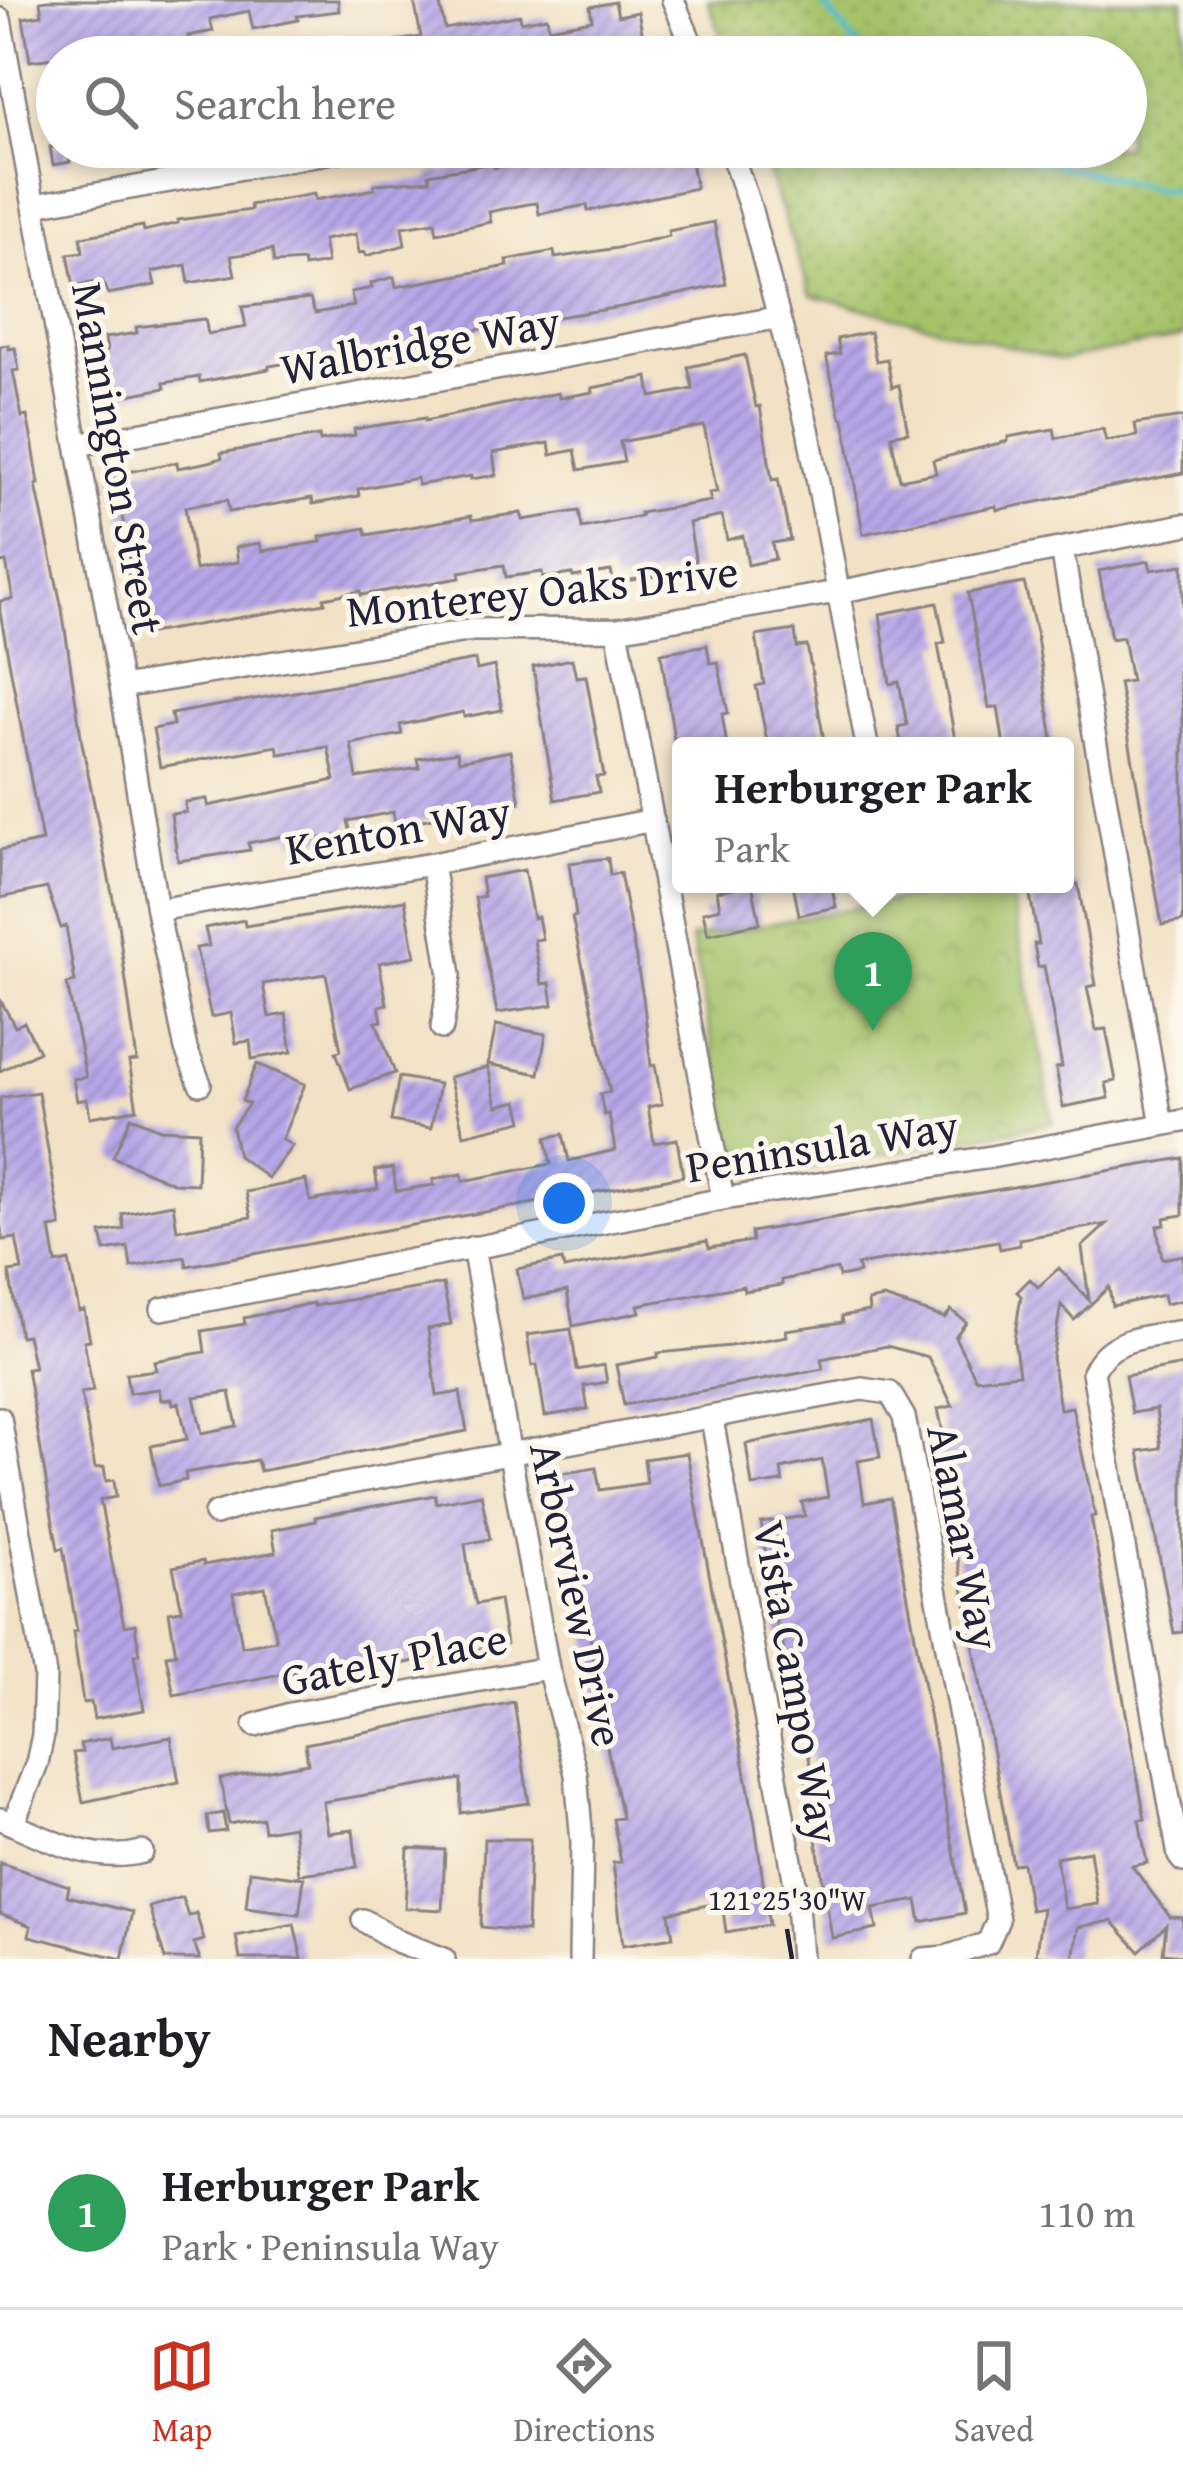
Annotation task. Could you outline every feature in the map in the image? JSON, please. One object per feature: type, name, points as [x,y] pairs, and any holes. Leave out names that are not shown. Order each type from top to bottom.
[{"type":"street","points":[[673,0],[688,36]]},
{"type":"street","name":"Mannington Street","points":[[0,20],[157,910],[185,1049],[200,1084]]},
{"type":"street","points":[[35,205],[243,168]]},
{"type":"street","points":[[736,168],[808,429],[865,737]]},
{"type":"street","name":"Walbridge Way","points":[[77,446],[776,319]]},
{"type":"street","name":"Monterey Oaks Drive","points":[[121,687],[473,630],[617,629],[1183,525]]},
{"type":"street","points":[[1061,549],[1173,1123]]},
{"type":"street","points":[[617,629],[723,1199]]},
{"type":"street","name":"Kenton Way","points":[[157,910],[432,864],[653,820]]},
{"type":"street","points":[[432,864],[450,975],[442,1028]]},
{"type":"street","name":"Peninsula Way","points":[[162,1309],[723,1199],[1173,1123]]},
{"type":"street","name":"Arborview Drive","points":[[473,1247],[548,1668],[576,1774],[582,1842],[580,1959]]},
{"type":"street","points":[[1183,1330],[1123,1341],[1100,1356],[1093,1372],[1174,1833],[1183,1861]]},
{"type":"street","name":"Alamar Way","points":[[215,1514],[263,1499],[862,1389],[890,1393],[898,1403],[998,1920],[988,1943],[923,1959]]},
{"type":"street","points":[[0,1418],[45,1675],[37,1763],[6,1822],[88,1854],[107,1857],[142,1852]]},
{"type":"street","name":"Vista Campo Way","points":[[712,1419],[796,1889],[802,1959]]},
{"type":"street","name":"Gately Place","points":[[255,1725],[290,1714],[548,1668]]},
{"type":"street","points":[[363,1920],[397,1941],[444,1959]]},
{"type":"green space","points":[[708,0],[1183,0],[1183,337],[1062,360],[811,295],[766,168],[1147,168],[1147,36],[721,36]]},
{"type":"green space","points":[[934,893],[1012,893],[1053,1123],[753,1178],[735,1161],[691,938]]},
{"type":"building","points":[[338,0],[339,11],[297,16],[298,20],[253,29],[249,11],[210,19],[213,31],[188,36],[36,36],[36,60],[30,61],[23,18],[42,15],[40,1]]},
{"type":"building","points":[[414,0],[439,0],[445,29],[520,15],[521,22],[547,17],[549,28],[592,20],[590,7],[615,2],[618,16],[638,12],[643,36],[421,36]]},
{"type":"building","points":[[464,168],[692,168],[696,188],[588,211],[587,205],[539,214],[537,203],[528,204],[489,212],[491,222],[437,233],[435,222],[402,227],[405,245],[366,256],[359,253],[356,234],[323,240],[327,263],[304,267],[303,261],[274,263],[272,250],[231,256],[235,275],[189,283],[186,265],[152,272],[155,285],[108,294],[102,281],[74,286],[68,254],[83,252],[81,237],[143,226],[144,231],[178,220],[251,210],[250,205],[375,189],[374,184],[430,180],[429,174]]},
{"type":"building","points":[[714,222],[726,284],[200,382],[199,377],[164,383],[165,388],[118,397],[117,392],[97,392],[96,382],[92,383],[87,355],[107,351],[105,338],[137,333],[136,327],[205,319],[208,334],[246,327],[242,307],[310,299],[315,313],[354,306],[351,292],[394,277],[396,287],[508,266],[507,260],[554,251],[555,258],[617,248]]},
{"type":"building","points":[[870,332],[876,361],[887,359],[892,387],[899,385],[908,432],[891,435],[900,480],[936,473],[933,460],[1008,441],[1008,437],[1054,429],[1056,438],[1103,429],[1106,441],[1137,436],[1135,424],[1183,417],[1183,473],[863,534],[844,418],[826,356],[840,354],[837,339]]},
{"type":"building","points":[[0,346],[15,348],[19,370],[13,371],[33,446],[36,485],[118,924],[137,1061],[129,1062],[137,1109],[90,1117],[87,1099],[77,1101],[73,1079],[86,1077],[67,984],[75,982],[66,926],[61,928],[47,888],[0,898],[0,850],[42,841],[0,612],[0,601],[13,599],[6,562],[0,563]]},
{"type":"building","points":[[745,355],[790,540],[772,543],[775,559],[748,565],[743,536],[727,540],[722,516],[689,523],[697,569],[614,583],[611,571],[573,577],[543,578],[542,572],[506,577],[504,565],[459,572],[460,578],[361,595],[360,591],[324,598],[325,603],[150,633],[134,574],[129,575],[126,558],[131,557],[113,475],[177,462],[178,468],[222,458],[221,453],[319,436],[320,441],[355,435],[354,429],[425,421],[558,393],[559,398],[593,392],[592,388],[648,377],[651,397],[693,389],[688,367]],"holes":[[[704,426],[717,492],[709,493],[711,501],[582,528],[579,511],[523,520],[521,513],[472,520],[471,516],[367,535],[365,528],[320,537],[321,542],[262,551],[260,543],[236,547],[238,562],[195,570],[185,507],[227,500],[229,512],[312,498],[313,504],[359,496],[358,489],[417,478],[418,485],[496,475],[493,453],[549,443],[551,455],[575,450],[579,470],[624,462],[620,442]]]},
{"type":"building","points":[[1149,561],[1151,570],[1183,565],[1183,671],[1178,672],[1183,707],[1183,921],[1162,925],[1119,683],[1131,681],[1123,637],[1111,639],[1099,571]]},
{"type":"building","points":[[1024,583],[1053,737],[1003,737],[998,707],[989,708],[968,593]]},
{"type":"building","points":[[937,603],[945,642],[938,644],[954,737],[900,737],[898,727],[907,725],[899,682],[890,684],[880,614]]},
{"type":"building","points":[[795,630],[797,647],[807,646],[823,737],[766,737],[756,686],[764,684],[756,636]]},
{"type":"building","points":[[707,645],[710,663],[718,662],[728,713],[722,714],[726,737],[674,737],[661,653]]},
{"type":"building","points":[[572,659],[576,677],[586,676],[604,776],[596,777],[599,792],[555,800],[533,667]]},
{"type":"building","points":[[475,660],[477,670],[494,666],[502,710],[464,717],[463,712],[400,725],[402,734],[351,744],[357,778],[419,768],[417,759],[457,752],[459,761],[510,751],[520,802],[395,825],[393,812],[348,821],[351,834],[295,842],[294,834],[248,843],[250,850],[178,861],[171,814],[186,812],[185,802],[207,799],[208,806],[335,780],[328,747],[279,754],[277,746],[160,767],[153,729],[173,725],[171,714]]},
{"type":"building","points":[[608,858],[610,875],[620,873],[651,1066],[655,1065],[662,1104],[648,1107],[654,1143],[677,1139],[683,1176],[187,1266],[185,1257],[131,1267],[128,1247],[105,1251],[101,1233],[124,1229],[122,1214],[156,1207],[173,1204],[177,1230],[251,1217],[246,1192],[306,1180],[310,1201],[378,1189],[375,1170],[393,1168],[396,1191],[434,1185],[433,1179],[462,1174],[463,1181],[551,1164],[546,1138],[563,1134],[569,1161],[615,1150],[600,1094],[610,1092],[572,917],[576,916],[569,863]]},
{"type":"building","points":[[524,870],[542,939],[534,940],[542,984],[550,983],[553,1005],[497,1013],[475,898],[484,896],[481,878]]},
{"type":"building","points":[[1074,884],[1078,884],[1096,985],[1087,987],[1096,1030],[1106,1029],[1116,1081],[1106,1083],[1109,1098],[1063,1107],[1056,1068],[1062,1067],[1044,966],[1038,967],[1034,944],[1039,944],[1030,893],[1074,893]]},
{"type":"building","points":[[717,893],[754,893],[760,923],[708,934],[703,912],[720,908]]},
{"type":"building","points":[[795,893],[833,893],[836,907],[799,915]]},
{"type":"building","points":[[405,900],[415,956],[379,963],[387,1004],[379,1006],[382,1021],[376,1022],[395,1073],[350,1089],[336,1052],[341,1050],[326,974],[263,984],[269,1017],[286,1014],[292,1052],[252,1059],[250,1041],[236,1043],[231,1013],[211,1017],[196,948],[209,946],[205,928]]},
{"type":"building","points":[[0,999],[15,1027],[24,1022],[39,1051],[0,1071]]},
{"type":"building","points":[[496,1025],[546,1034],[539,1074],[488,1064]]},
{"type":"building","points":[[257,1064],[305,1084],[282,1139],[292,1146],[268,1178],[238,1156],[232,1127],[249,1104],[242,1101]]},
{"type":"building","points":[[488,1067],[497,1106],[518,1101],[523,1121],[464,1135],[449,1077]]},
{"type":"building","points":[[399,1077],[439,1084],[431,1128],[391,1121]]},
{"type":"building","points":[[38,1092],[61,1226],[50,1228],[56,1264],[69,1261],[79,1311],[84,1310],[93,1391],[81,1393],[95,1468],[104,1467],[106,1481],[114,1480],[116,1497],[100,1500],[124,1626],[135,1624],[139,1654],[134,1655],[144,1710],[94,1719],[91,1702],[83,1703],[73,1632],[77,1631],[27,1369],[34,1368],[27,1335],[20,1336],[9,1272],[22,1270],[16,1238],[3,1240],[0,1223],[0,1098]]},
{"type":"building","points":[[131,1117],[160,1129],[199,1131],[197,1184],[173,1183],[113,1157]]},
{"type":"building","points":[[1183,1158],[1183,1215],[1164,1218],[1165,1225],[1157,1226],[1162,1259],[1183,1255],[1183,1300],[1165,1304],[1163,1295],[1112,1306],[1109,1287],[1074,1320],[1061,1305],[1052,1358],[1060,1409],[1072,1407],[1089,1486],[1145,1819],[1139,1820],[1147,1863],[1132,1866],[1170,1917],[1183,1918],[1183,1955],[1163,1953],[1166,1926],[1139,1951],[1112,1921],[1078,1927],[1073,1959],[1036,1955],[1042,1908],[1030,1910],[1022,1863],[1013,1864],[938,1449],[946,1447],[938,1409],[953,1406],[928,1357],[887,1346],[821,1359],[823,1369],[624,1405],[616,1365],[658,1357],[658,1353],[730,1346],[787,1336],[786,1330],[843,1322],[842,1316],[869,1311],[868,1301],[884,1298],[945,1318],[951,1310],[966,1322],[955,1337],[976,1379],[1019,1374],[1014,1340],[1021,1296],[1017,1292],[1030,1279],[1038,1287],[1059,1268],[1089,1300],[1082,1247],[1107,1224],[1019,1239],[1020,1245],[1000,1249],[998,1241],[857,1265],[859,1273],[839,1277],[837,1269],[782,1280],[782,1285],[744,1291],[743,1286],[638,1305],[640,1312],[573,1326],[567,1291],[523,1299],[517,1269],[562,1260],[564,1269],[707,1241],[709,1248],[752,1241],[751,1232]],"holes":[[[1090,1851],[1098,1904],[1064,1909],[1056,1857]]]},
{"type":"building","points":[[443,1284],[451,1324],[428,1329],[437,1396],[460,1392],[467,1431],[260,1471],[257,1460],[185,1473],[186,1480],[159,1486],[151,1446],[187,1439],[179,1402],[161,1400],[159,1389],[129,1393],[126,1374],[156,1370],[154,1361],[205,1352],[202,1331]],"holes":[[[230,1392],[237,1426],[202,1433],[194,1397]]]},
{"type":"building","points":[[571,1329],[577,1370],[604,1365],[607,1382],[584,1386],[588,1409],[545,1416],[527,1335]]},
{"type":"building","points":[[1183,1365],[1183,1632],[1174,1633],[1139,1451],[1161,1448],[1156,1409],[1132,1413],[1125,1376]]},
{"type":"building","points":[[873,1419],[880,1457],[858,1461],[864,1503],[890,1498],[965,1913],[921,1922],[917,1900],[873,1908],[877,1929],[832,1938],[806,1777],[812,1776],[803,1721],[797,1722],[778,1636],[761,1523],[805,1516],[802,1502],[828,1497],[822,1460],[781,1469],[783,1482],[752,1486],[746,1444]]},
{"type":"building","points":[[687,1453],[769,1925],[726,1932],[722,1902],[669,1913],[673,1937],[623,1945],[613,1863],[621,1862],[613,1819],[622,1818],[557,1474],[596,1468],[600,1490],[647,1483],[644,1459]]},
{"type":"building","points":[[481,1494],[490,1539],[465,1544],[470,1580],[476,1604],[499,1600],[506,1644],[296,1683],[295,1671],[174,1695],[166,1655],[176,1654],[169,1612],[182,1610],[173,1567],[276,1552],[272,1530],[316,1521],[315,1517],[435,1495],[436,1503]],"holes":[[[265,1587],[276,1640],[242,1646],[233,1593]]]},
{"type":"building","points":[[514,1702],[529,1803],[461,1813],[461,1779],[323,1802],[328,1833],[353,1830],[357,1867],[299,1874],[293,1826],[264,1831],[262,1818],[229,1824],[220,1779],[308,1763],[305,1744]]},
{"type":"building","points":[[171,1737],[179,1782],[83,1802],[73,1753],[82,1752],[80,1744],[110,1738],[112,1748]]},
{"type":"building","points":[[223,1813],[226,1831],[209,1833],[207,1816]]},
{"type":"building","points":[[484,1839],[530,1839],[527,1931],[481,1927]]},
{"type":"building","points":[[408,1848],[445,1850],[442,1910],[405,1908]]},
{"type":"building","points":[[0,1863],[69,1886],[67,1896],[132,1912],[122,1959],[29,1936],[31,1926],[0,1914]]},
{"type":"building","points":[[250,1871],[304,1878],[299,1914],[246,1907]]},
{"type":"building","points":[[182,1897],[188,1916],[196,1913],[204,1940],[194,1943],[200,1959],[165,1959],[149,1907]]},
{"type":"building","points":[[294,1924],[302,1959],[240,1959],[236,1936]]},
{"type":"waterway","points":[[819,0],[849,36]]},
{"type":"waterway","points":[[1069,168],[1164,190],[1183,188]]},
{"type":"place","name":"Herburger Park","points":[[873,1031]]}]
